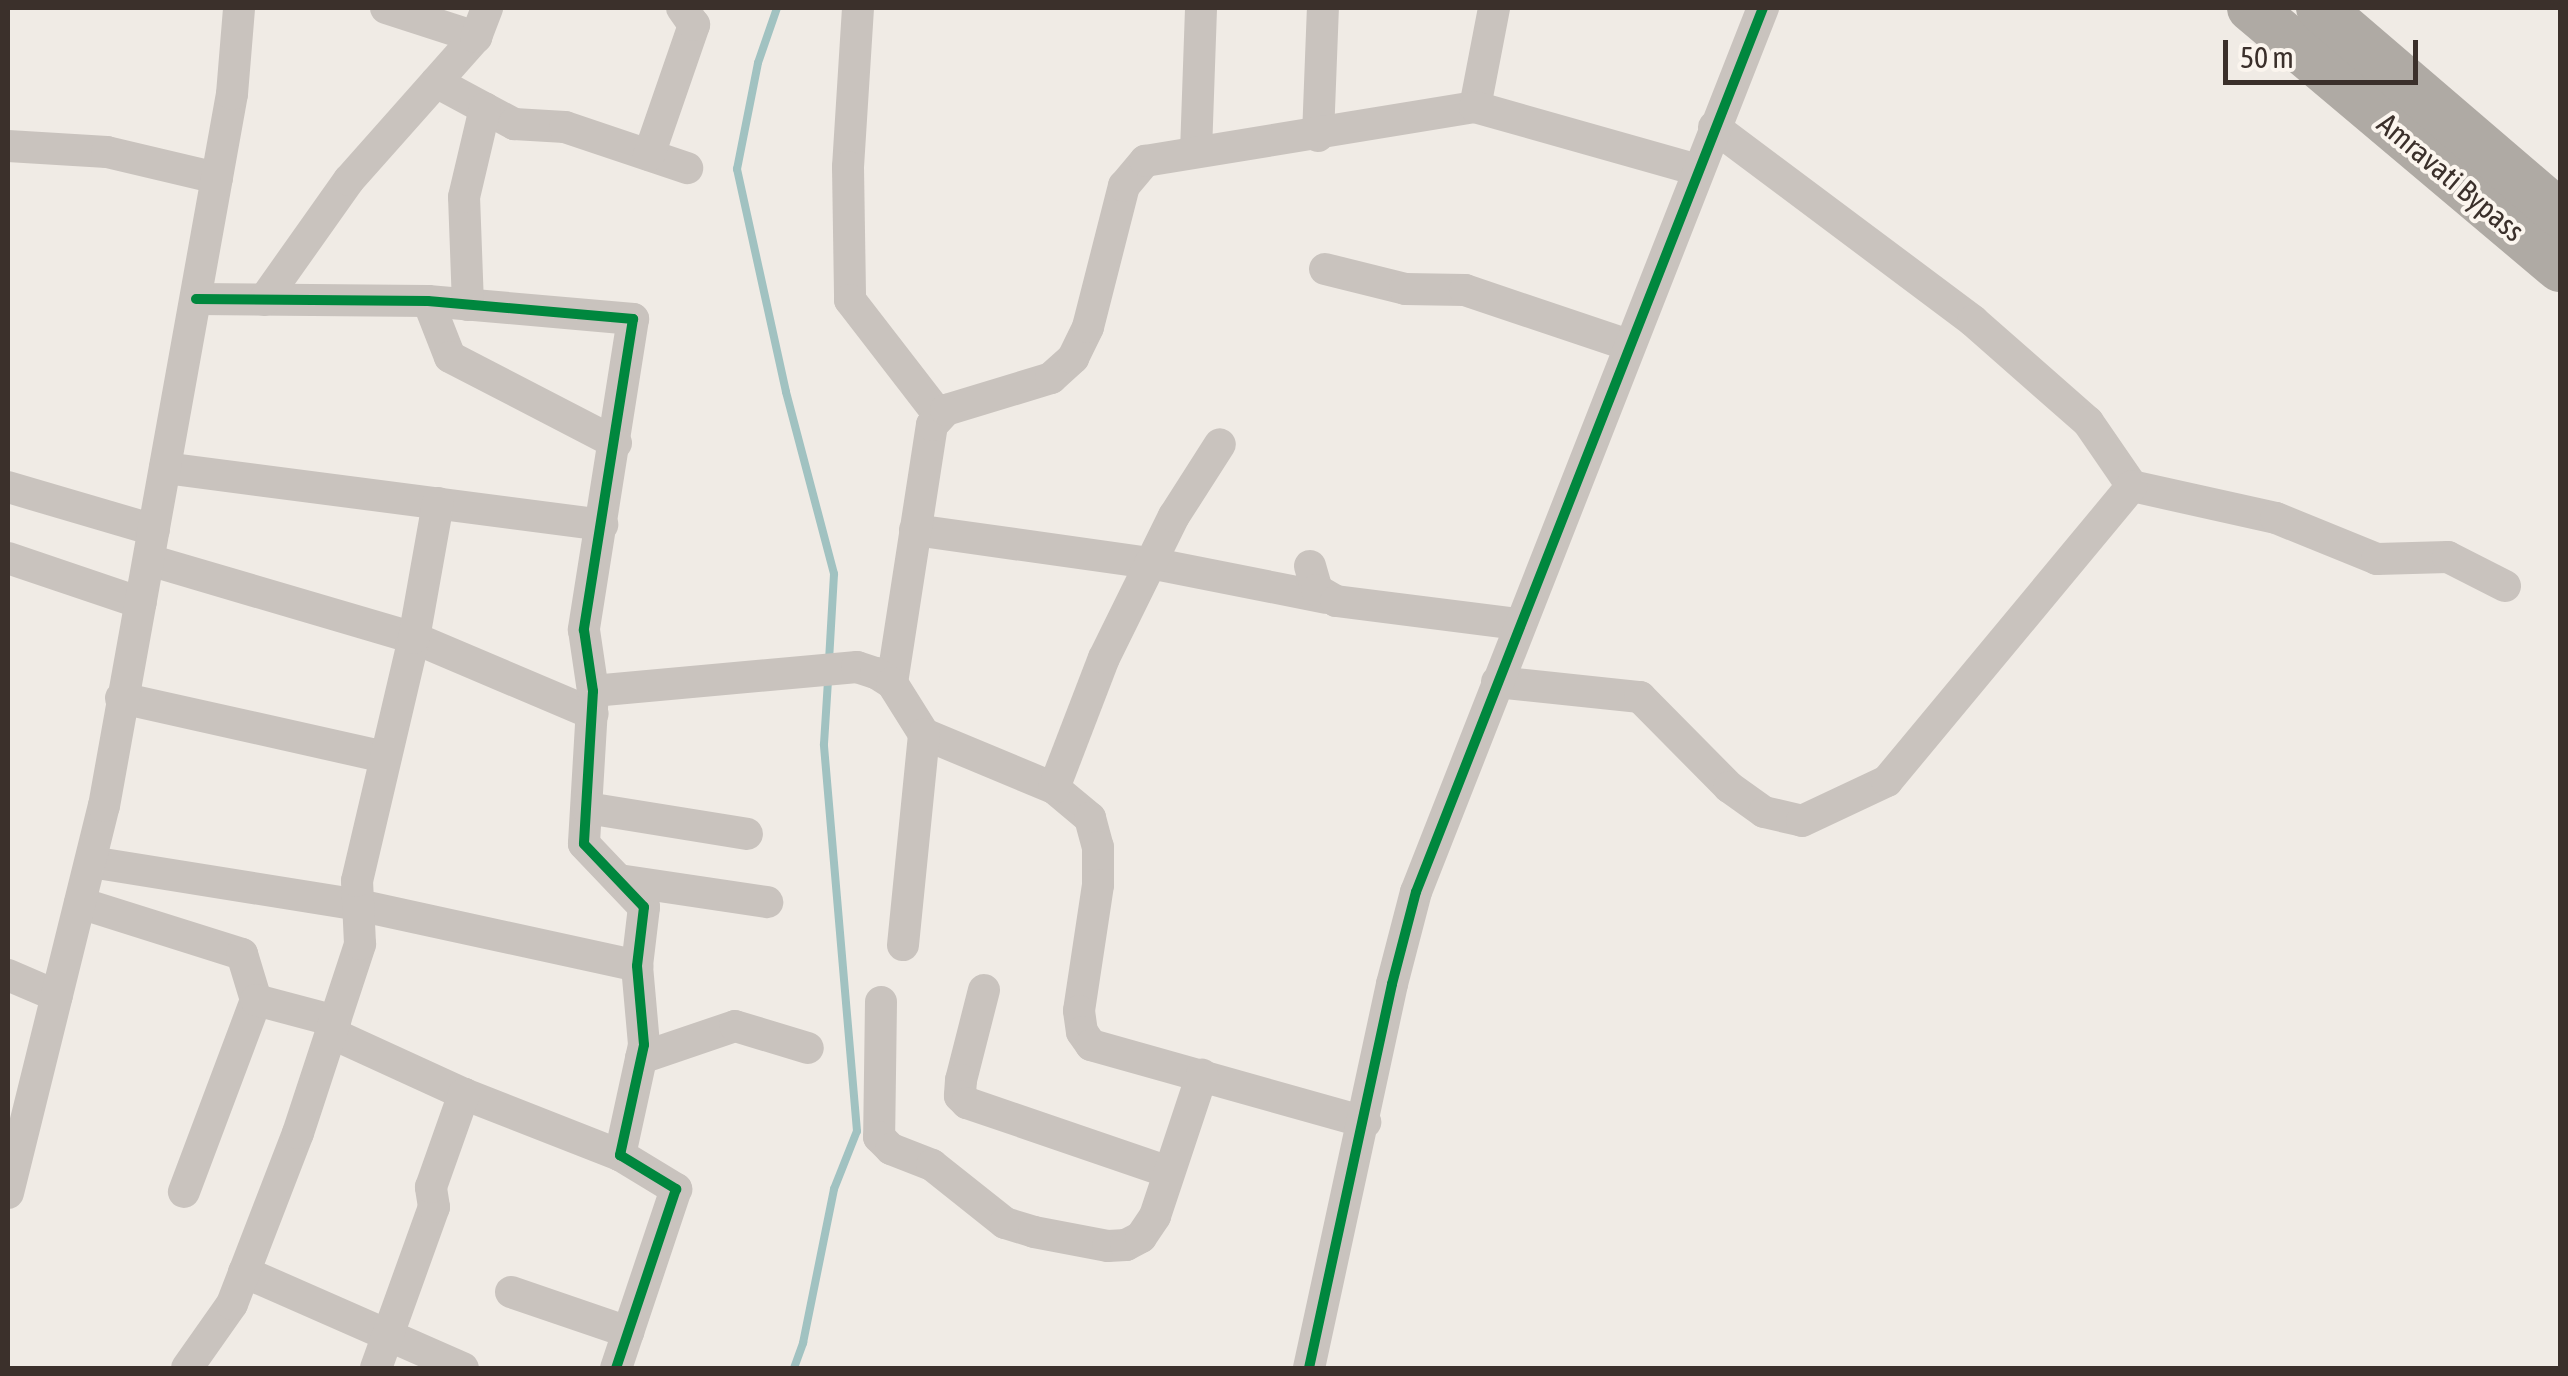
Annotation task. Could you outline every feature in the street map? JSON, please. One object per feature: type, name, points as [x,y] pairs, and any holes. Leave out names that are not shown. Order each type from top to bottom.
[{"type":"highway","name":"Amravati Bypass","points":[[2251,8],[2560,268]]},
{"type":"highway","name":"Amravati Bypass","points":[[2320,8],[2560,214]]},
{"type":"street","points":[[8,1193],[90,862],[141,604],[232,94],[239,8]]},
{"type":"street","points":[[264,300],[349,180],[436,82],[481,22],[386,8]]},
{"type":"street","points":[[649,155],[694,25],[693,17],[682,8]]},
{"type":"street","points":[[858,8],[848,167],[850,300],[938,414]]},
{"type":"street","points":[[1196,152],[1202,8]]},
{"type":"street","points":[[1318,136],[1323,8]]},
{"type":"street","points":[[1475,107],[1494,8]]},
{"type":"street","points":[[1308,1368],[1365,1122],[1392,984],[1416,892],[1696,170],[1763,8]]},
{"type":"street","points":[[436,82],[523,127],[565,127],[688,168]]},
{"type":"street","points":[[938,414],[1051,378],[1064,370],[1088,327],[1124,186],[1145,162],[1475,107],[1696,170]]},
{"type":"street","points":[[468,304],[464,197],[485,108]]},
{"type":"street","points":[[1714,127],[1973,321],[2088,422],[2132,486],[2276,518],[2377,559],[2448,558],[2505,586]]},
{"type":"street","points":[[8,146],[107,152],[218,178]]},
{"type":"street","points":[[1325,269],[1405,289],[1465,290],[1628,345]]},
{"type":"street","points":[[196,299],[428,301],[632,319],[616,443],[584,630],[593,702],[584,844],[644,907],[637,966],[644,1044],[620,1156]]},
{"type":"street","points":[[428,301],[450,357],[616,443]]},
{"type":"street","points":[[892,682],[929,438],[938,414]]},
{"type":"street","points":[[1054,788],[1104,658],[1150,563],[1220,444]]},
{"type":"street","points":[[166,468],[602,525]]},
{"type":"street","points":[[1497,682],[1640,696],[1729,788],[1764,812],[1802,821],[1888,781],[2132,486]]},
{"type":"street","points":[[8,487],[152,545],[593,702],[857,667],[892,682],[924,734],[1054,788],[1090,818],[1098,847],[1098,885],[1078,1010],[1082,1032],[1091,1045],[1365,1122]]},
{"type":"street","points":[[188,1368],[232,1304],[298,1134],[360,944],[358,881],[414,638],[438,504]]},
{"type":"street","points":[[915,530],[1150,563],[1326,598],[1519,624]]},
{"type":"street","points":[[8,558],[141,604]]},
{"type":"street","points":[[1310,566],[1317,590],[1326,598]]},
{"type":"street","points":[[121,698],[386,757]]},
{"type":"street","points":[[903,946],[924,734]]},
{"type":"street","points":[[587,808],[746,834]]},
{"type":"street","points":[[90,862],[358,905],[637,966]]},
{"type":"street","points":[[619,880],[767,902]]},
{"type":"street","points":[[80,903],[242,954],[256,1000],[184,1192]]},
{"type":"street","points":[[8,975],[57,996]]},
{"type":"street","points":[[984,990],[960,1080],[960,1096],[966,1103],[1170,1172]]},
{"type":"street","points":[[256,1000],[333,1027],[464,1094],[620,1156],[676,1189],[616,1368]]},
{"type":"street","points":[[881,1002],[880,1138],[891,1149],[932,1164],[1005,1222],[1071,1239],[1126,1245],[1149,1229],[1202,1076]]},
{"type":"street","points":[[641,1058],[735,1026],[808,1048]]},
{"type":"street","points":[[376,1368],[434,1207],[430,1187],[464,1094]]},
{"type":"street","points":[[244,1272],[463,1368]]},
{"type":"street","points":[[512,1292],[628,1332]]},
{"type":"waterway","points":[[777,8],[758,63],[737,169],[786,392],[834,574],[829,661]]},
{"type":"waterway","points":[[794,1368],[803,1343],[834,1189],[857,1131],[824,744],[828,680]]},
{"type":"cycle path","points":[[1309,1368],[1392,984],[1416,892],[1763,8]]},
{"type":"cycle path","points":[[196,299],[428,301],[633,319],[584,630],[593,691],[584,844],[644,907],[637,966],[644,1045],[620,1155],[676,1189],[616,1368]]}]
